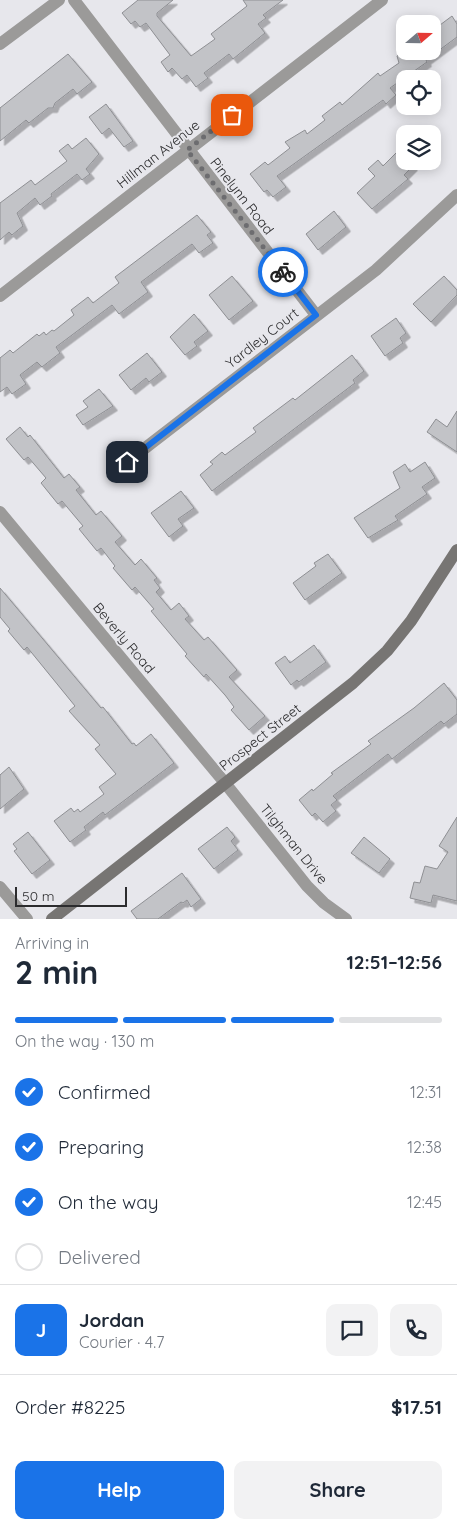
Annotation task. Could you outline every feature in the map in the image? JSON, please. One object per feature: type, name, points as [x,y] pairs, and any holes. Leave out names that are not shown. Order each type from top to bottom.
[{"type":"main road","name":"Prospect Street","points":[[52,919],[353,683],[387,651],[411,621],[457,550]]},
{"type":"street","points":[[0,44],[59,0]]},
{"type":"street","name":"Pinelynn Road","points":[[74,0],[187,150],[316,315]]},
{"type":"street","name":"Hillman Avenue","points":[[0,296],[382,0]]},
{"type":"street","name":"Yardley Court","points":[[127,462],[376,270],[457,195]]},
{"type":"street","name":"Beverly Road","points":[[0,512],[225,783]]},
{"type":"street","name":"Tilghman Drive","points":[[225,783],[306,886],[324,903],[346,919]]},
{"type":"street","points":[[0,887],[27,919]]},
{"type":"building","points":[[138,0],[173,0],[157,13],[157,16],[191,56],[215,39],[211,34],[247,6],[243,0],[283,0],[263,15],[266,18],[258,24],[265,33],[233,59],[229,54],[204,73],[208,78],[196,87],[187,75],[182,79],[172,68],[168,72],[161,62],[170,55],[146,23],[140,27],[135,21],[131,24],[122,13]]},
{"type":"building","points":[[452,16],[457,24],[457,37],[441,49],[441,24]]},
{"type":"building","points":[[68,54],[92,82],[77,94],[73,89],[55,103],[53,108],[48,108],[29,123],[26,120],[0,141],[0,108]]},
{"type":"building","points":[[398,60],[426,60],[427,62],[416,70],[396,70],[396,84],[390,88],[396,95],[386,104],[383,100],[277,176],[286,187],[273,197],[267,190],[264,192],[250,174],[265,162],[268,165],[290,148],[285,142],[305,130],[307,134],[325,120],[322,116],[340,102],[342,105],[378,73],[380,76],[399,63]]},
{"type":"building","points":[[106,104],[133,141],[124,147],[109,128],[102,134],[89,117]]},
{"type":"building","points":[[86,138],[99,154],[86,169],[90,174],[82,180],[77,174],[40,205],[35,198],[17,213],[23,226],[12,235],[9,232],[0,240],[0,203],[31,180],[35,185],[67,161],[59,151],[68,144],[72,149]]},
{"type":"building","points":[[396,153],[396,170],[409,170],[404,175],[408,179],[372,209],[357,193],[375,176],[368,169],[378,160],[383,166]]},
{"type":"building","points":[[334,211],[346,227],[318,250],[306,234]]},
{"type":"building","points":[[197,215],[211,232],[207,235],[213,243],[199,253],[192,244],[141,282],[148,292],[119,314],[112,305],[56,347],[60,353],[42,367],[37,362],[20,375],[26,384],[12,394],[7,387],[0,392],[0,358],[10,350],[13,353],[37,334],[39,336],[44,332],[46,335],[52,330],[54,331],[74,315],[71,310],[88,297],[93,303],[119,283],[115,277]]},
{"type":"building","points":[[232,276],[253,301],[229,320],[209,295]]},
{"type":"building","points":[[444,276],[457,290],[457,295],[431,322],[413,304]]},
{"type":"building","points":[[194,314],[208,331],[194,342],[197,346],[185,355],[170,337]]},
{"type":"building","points":[[396,318],[406,333],[400,338],[403,343],[385,356],[371,336]]},
{"type":"building","points":[[147,353],[162,372],[149,382],[146,378],[131,390],[119,375]]},
{"type":"building","points":[[352,355],[364,371],[353,380],[355,383],[212,491],[200,475],[213,464],[210,462],[222,452],[225,455],[256,432],[253,428],[293,398],[295,400]]},
{"type":"building","points":[[99,389],[113,406],[83,425],[76,415],[88,407],[83,401]]},
{"type":"building","points":[[457,411],[457,452],[427,432],[436,419],[447,427]]},
{"type":"building","points":[[20,427],[28,437],[30,435],[64,478],[69,474],[80,487],[76,490],[96,515],[101,511],[122,536],[115,542],[135,565],[141,559],[157,578],[154,580],[160,588],[156,592],[171,610],[179,603],[189,616],[185,619],[204,640],[208,637],[237,670],[229,677],[265,716],[249,730],[231,710],[234,707],[225,695],[206,674],[204,677],[185,656],[187,654],[151,611],[154,609],[135,587],[132,590],[113,568],[115,566],[101,548],[97,551],[79,529],[83,526],[62,501],[58,504],[41,483],[46,478],[28,457],[24,460],[6,439]]},
{"type":"building","points":[[425,462],[435,478],[422,487],[427,494],[395,516],[398,520],[368,538],[354,518],[400,488],[393,472],[405,464],[410,472]]},
{"type":"building","points":[[181,491],[194,508],[178,519],[183,526],[169,537],[151,513]]},
{"type":"building","points":[[328,554],[342,573],[305,600],[293,583],[316,566],[314,563]]},
{"type":"building","points":[[0,588],[101,708],[103,707],[132,744],[134,743],[136,746],[151,734],[174,763],[105,815],[103,812],[84,827],[86,830],[70,842],[54,821],[71,808],[74,812],[78,809],[80,812],[104,794],[99,787],[116,774],[95,749],[100,745],[69,711],[75,706],[27,647],[24,650],[8,631],[10,629],[0,617]]},
{"type":"building","points":[[314,645],[326,662],[299,682],[297,680],[291,685],[275,663],[285,656],[290,663]]},
{"type":"building","points":[[444,683],[457,700],[457,714],[444,724],[441,721],[392,759],[388,754],[333,796],[337,800],[331,805],[336,811],[323,822],[315,813],[312,816],[299,800],[333,774],[331,773],[371,744],[368,741],[414,708]]},
{"type":"building","points":[[9,767],[24,789],[0,809],[0,775]]},
{"type":"building","points":[[457,817],[457,901],[433,895],[431,903],[410,898],[414,882],[420,883],[425,866],[437,869],[448,852],[439,846]]},
{"type":"building","points":[[227,827],[235,837],[231,841],[238,850],[214,869],[198,849]]},
{"type":"building","points":[[28,832],[50,860],[32,874],[14,851],[17,849],[13,844]]},
{"type":"building","points":[[364,837],[390,859],[379,873],[351,853]]},
{"type":"building","points":[[182,873],[201,899],[191,907],[187,900],[183,903],[181,902],[158,919],[137,919],[131,911]]},
{"type":"way so far","points":[[232,115],[187,150],[283,272]]},
{"type":"route","points":[[127,462],[316,315],[283,272]]}]
